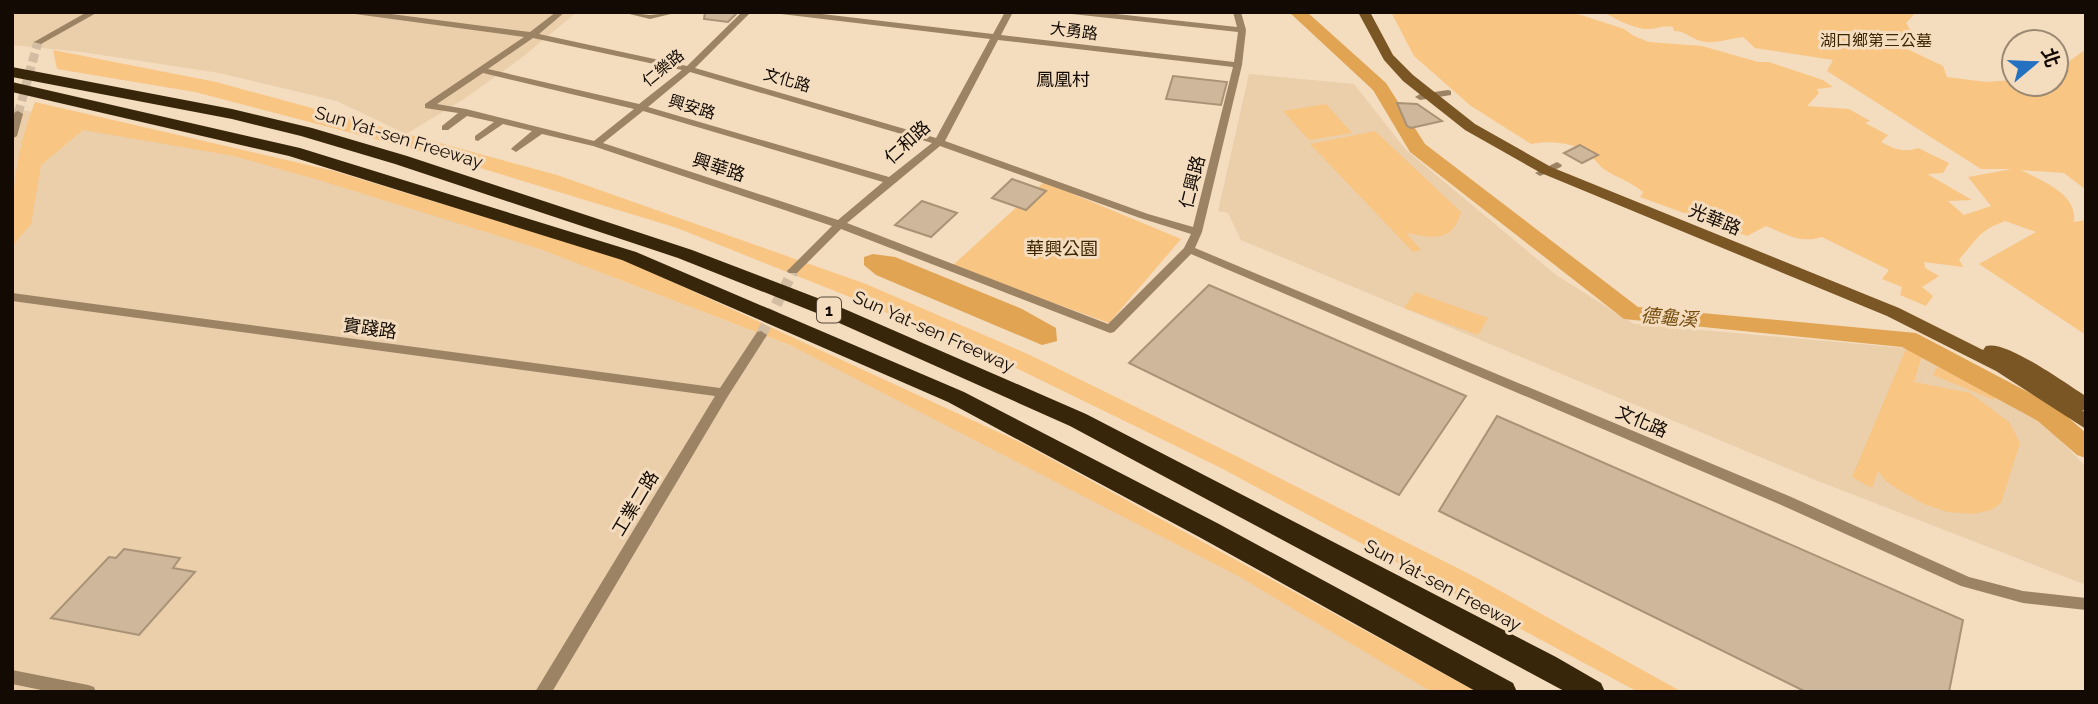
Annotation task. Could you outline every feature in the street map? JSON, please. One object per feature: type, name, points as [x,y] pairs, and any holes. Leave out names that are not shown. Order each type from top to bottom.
[{"type":"highway","name":"Sun Yat-sen Freeway","points":[[12,72],[232,114],[318,136],[600,223],[788,293],[1078,419],[1546,665],[1591,692]]},
{"type":"highway","name":"1","points":[[12,87],[294,152],[629,256],[956,397],[1210,531],[1503,692]]},
{"type":"street","points":[[38,42],[94,12]]},
{"type":"street","name":"文化路","points":[[355,12],[532,35],[689,69],[939,142],[1144,216],[1197,232]]},
{"type":"street","name":"興華路","points":[[561,12],[428,106],[596,144],[841,225],[1110,329]]},
{"type":"street","points":[[625,12],[650,18],[674,14]]},
{"type":"street","name":"仁樂路","points":[[596,144],[689,69],[747,12]]},
{"type":"street","name":"大勇路","points":[[781,12],[1238,65]]},
{"type":"street","name":"仁和路","points":[[793,271],[890,181],[939,142],[1009,12]]},
{"type":"street","points":[[1072,12],[1242,30]]},
{"type":"street","name":"仁興路","points":[[1110,329],[1189,249],[1197,232],[1238,65],[1242,30],[1237,12]]},
{"type":"street","name":"光華路","points":[[1364,12],[1388,57],[1470,127],[1549,169],[1893,312],[2002,367],[2086,422]]},
{"type":"street","name":"光華路","points":[[1375,12],[1398,54],[1434,95]]},
{"type":"street","name":"興安路","points":[[482,70],[639,107],[890,181]]},
{"type":"street","points":[[445,128],[466,113]]},
{"type":"street","points":[[12,136],[18,114]]},
{"type":"street","points":[[478,138],[501,121]]},
{"type":"street","points":[[516,149],[538,131]]},
{"type":"street","name":"光華路","points":[[1549,169],[1897,304],[2019,363],[2086,405]]},
{"type":"street","name":"文化路","points":[[1189,249],[1771,495],[1966,582],[2023,597],[2086,604]]},
{"type":"street","name":"實踐路","points":[[12,297],[723,393]]},
{"type":"street","name":"工業二路","points":[[543,692],[723,393],[761,335]]},
{"type":"street","points":[[12,677],[88,692]]},
{"type":"shaded area","points":[[12,12],[577,12],[520,59],[464,99],[406,134],[337,101],[219,73],[82,52],[12,45]]},
{"type":"shaded area","points":[[1249,74],[1354,84],[1406,150],[1556,275],[1634,324],[1926,350],[2028,407],[2086,467],[2086,585],[1813,479],[1241,240],[1228,213],[1218,211]]},
{"type":"shaded area","points":[[12,108],[347,175],[790,345],[1287,596],[1446,692],[12,692]]},
{"type":"shaded area","points":[[873,254],[895,257],[1022,309],[1056,328],[1057,341],[1042,345],[876,275],[864,265],[864,257]]},
{"type":"green space","name":"湖口鄉第三公墓","points":[[1391,12],[1572,12],[1624,29],[1649,42],[1702,46],[1758,62],[1769,62],[1823,80],[1833,87],[1817,89],[1819,93],[1807,106],[1849,109],[1870,121],[1865,123],[1888,135],[1881,142],[1890,147],[1899,150],[1918,148],[1949,163],[1943,173],[1927,174],[1972,200],[1948,201],[1964,215],[1991,206],[1968,177],[2012,169],[1981,169],[1827,71],[1833,60],[1755,48],[1743,37],[1716,42],[1701,41],[1674,31],[1673,27],[1639,28],[1603,12],[1916,12],[1906,23],[1913,35],[1913,45],[1905,43],[1903,47],[1943,66],[1947,77],[2000,81],[2000,98],[2070,98],[2070,61],[2086,49],[2086,190],[2064,173],[2021,170],[2065,196],[2074,212],[2074,222],[2086,220],[2086,335],[1979,264],[2036,232],[2005,221],[1979,237],[1959,259],[1963,267],[1924,262],[1925,268],[1939,276],[1922,287],[1933,296],[1926,306],[1900,295],[1902,287],[1882,279],[1889,270],[1822,237],[1800,239],[1766,226],[1747,236],[1640,197],[1643,192],[1605,170],[1589,154],[1576,147],[1553,142],[1531,144],[1471,106],[1414,56]]},
{"type":"green space","points":[[53,50],[216,82],[557,175],[866,284],[1030,355],[1236,456],[1477,578],[1682,692],[1638,692],[1221,468],[1012,366],[677,228],[444,157],[195,92],[57,69]]},
{"type":"green space","points":[[35,102],[334,171],[625,260],[1022,443],[1477,692],[1432,692],[1240,577],[790,345],[537,248],[322,181],[234,156],[83,130],[41,165],[31,224],[12,246],[16,172],[23,138]]},
{"type":"green space","points":[[1326,104],[1352,133],[1309,140],[1283,111]]},
{"type":"green space","points":[[1375,131],[1461,212],[1453,229],[1447,234],[1433,237],[1406,233],[1421,250],[1413,252],[1310,144]]},
{"type":"green space","name":"華興公園","points":[[1044,182],[1181,239],[1109,323],[952,266]]},
{"type":"green space","points":[[1415,292],[1488,318],[1478,335],[1404,308]]},
{"type":"green space","points":[[1906,349],[1922,355],[1914,382],[1970,393],[2009,422],[2020,443],[2001,503],[1991,510],[1973,514],[1948,512],[1924,504],[1899,490],[1878,471],[1872,488],[1852,477]]},
{"type":"green space","points":[[1937,367],[1997,391],[1994,400],[1933,375]]},
{"type":"building","points":[[705,12],[738,12],[728,22],[704,19]]},
{"type":"building","points":[[1173,76],[1227,82],[1221,105],[1166,99]]},
{"type":"building","points":[[1397,103],[1417,104],[1442,121],[1411,128],[1407,126]]},
{"type":"building","points":[[1580,145],[1598,155],[1582,163],[1564,153]]},
{"type":"building","points":[[1012,179],[1046,191],[1026,210],[992,198]]},
{"type":"building","points":[[922,201],[957,213],[931,237],[895,225]]},
{"type":"building","points":[[1209,285],[1466,396],[1399,495],[1129,363]]},
{"type":"building","points":[[1497,416],[1963,620],[1949,692],[1806,692],[1439,511]]},
{"type":"building","points":[[124,549],[180,558],[173,568],[195,572],[139,635],[51,618],[109,557],[116,558]]},
{"type":"waterway","name":"德龜溪","points":[[1297,12],[1380,87],[1417,148],[1632,314],[1907,339],[2047,414],[2086,448]]},
{"type":"tunnel","points":[[18,114],[38,42]]},
{"type":"tunnel","points":[[761,335],[793,271]]},
{"type":"district","name":"鳳凰村","points":[[1063,79]]}]
